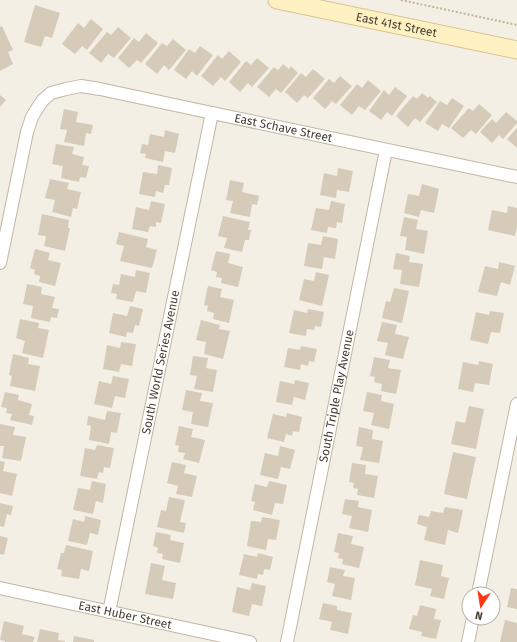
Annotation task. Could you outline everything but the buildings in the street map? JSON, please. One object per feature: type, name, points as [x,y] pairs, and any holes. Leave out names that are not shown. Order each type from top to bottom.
[{"type":"main road","name":"East 41st Street","points":[[277,0],[517,50]]},
{"type":"street","name":"East Schave Street","points":[[0,263],[27,132],[32,117],[43,100],[51,93],[81,86],[100,88],[517,177]]},
{"type":"street","name":"South World Series Avenue","points":[[109,612],[212,113]]},
{"type":"street","name":"South Triple Play Avenue","points":[[287,642],[386,150]]},
{"type":"street","points":[[480,586],[517,404]]},
{"type":"street","name":"East Huber Street","points":[[0,588],[250,642]]},
{"type":"street","points":[[468,642],[471,626]]},
{"type":"path","points":[[401,0],[517,25]]}]
